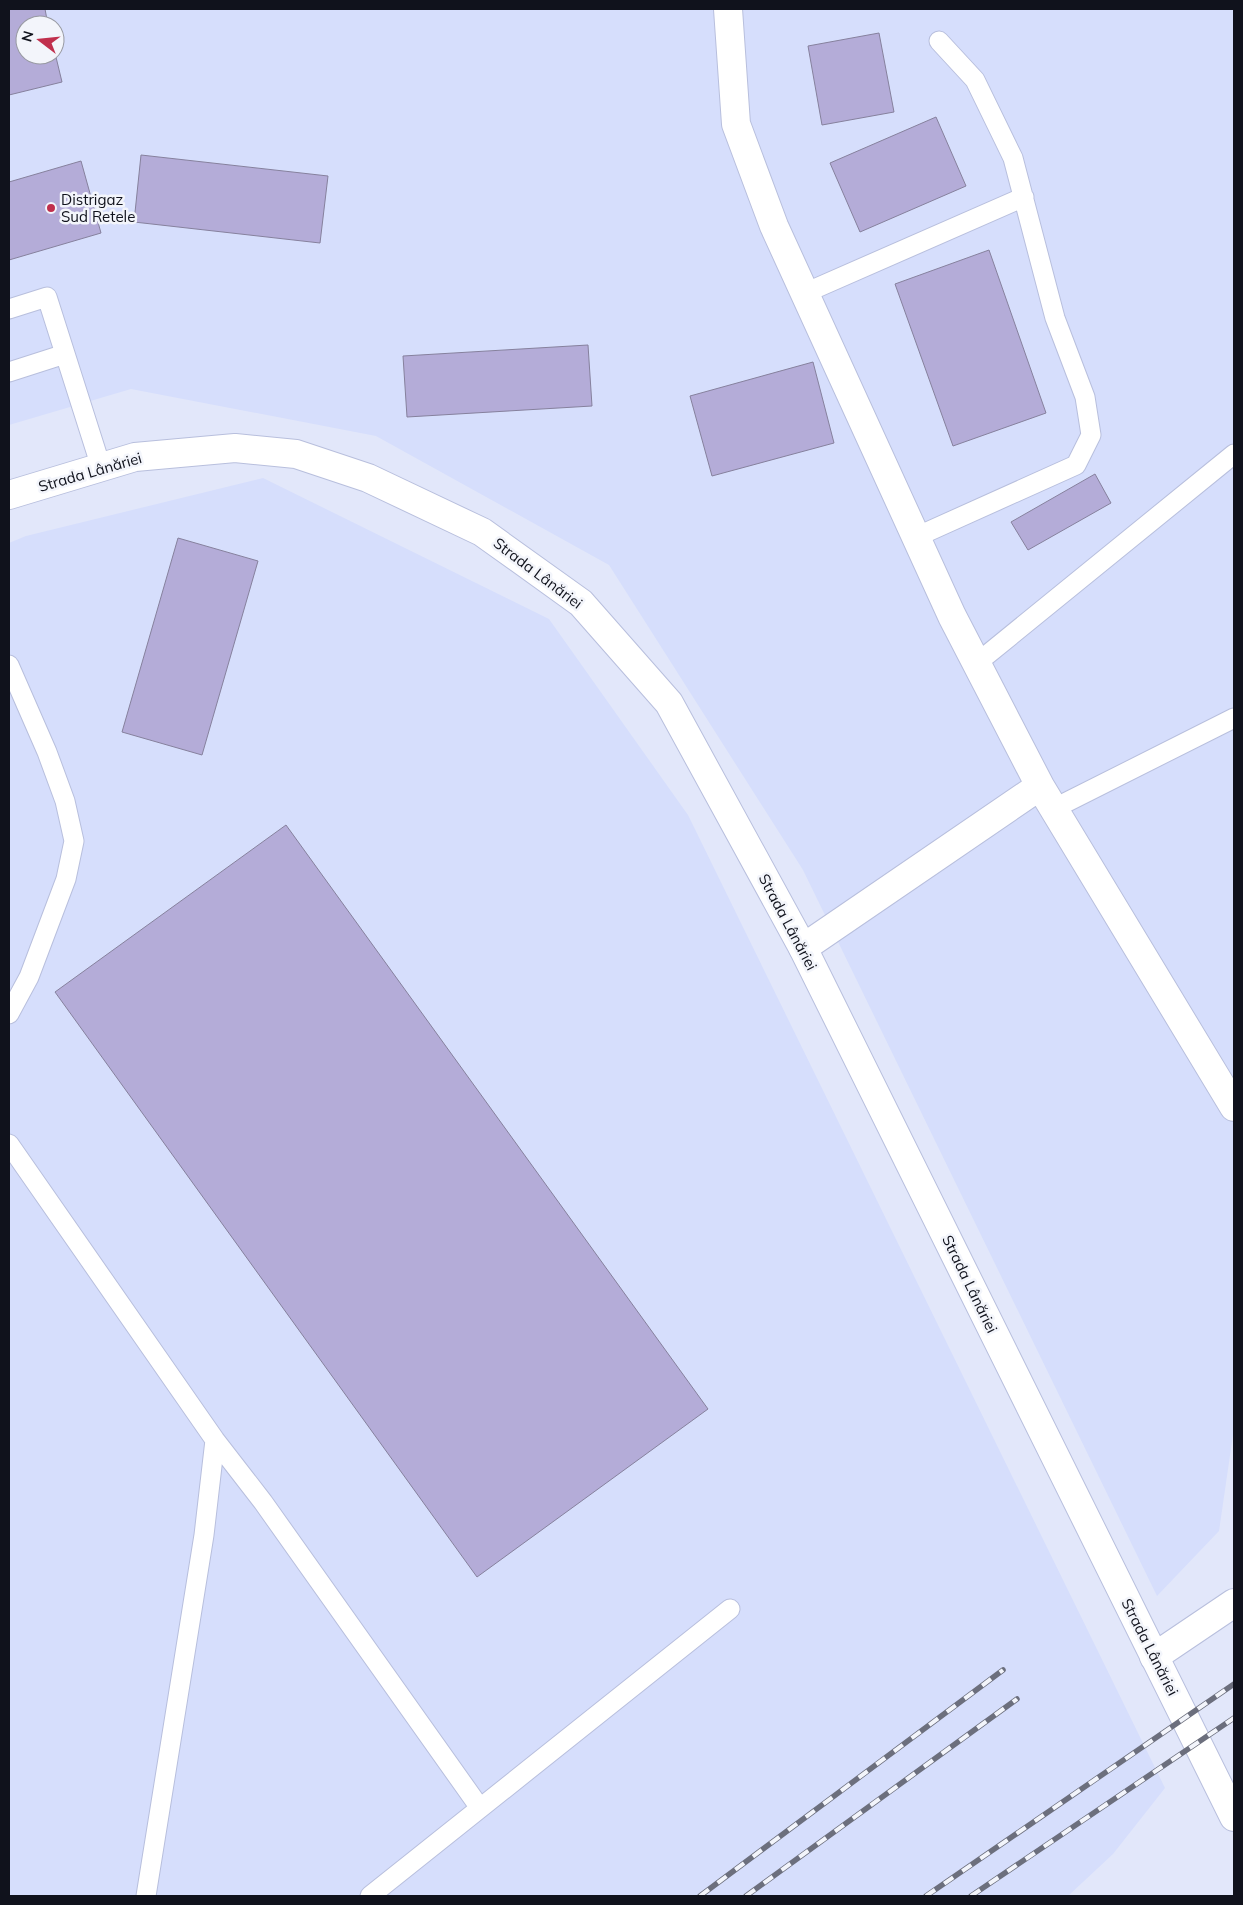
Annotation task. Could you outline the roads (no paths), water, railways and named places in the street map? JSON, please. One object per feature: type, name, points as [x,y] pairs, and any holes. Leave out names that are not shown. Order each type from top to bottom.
[{"type":"street","points":[[728,9],[736,124],[774,226],[952,616],[1046,797],[1234,1107]]},
{"type":"street","name":"Strada Lânăriei","points":[[9,495],[134,456],[235,448],[296,454],[368,478],[482,532],[581,603],[669,703],[803,948],[1234,1817]]},
{"type":"street","points":[[803,948],[1046,797]]},
{"type":"street","points":[[1154,1657],[1234,1603]]},
{"type":"lane","points":[[916,537],[1076,465],[1091,435],[1085,397],[1055,318],[1013,158],[975,80],[939,41]]},
{"type":"lane","points":[[805,293],[1024,197]]},
{"type":"lane","points":[[9,310],[47,297],[101,467]]},
{"type":"lane","points":[[9,372],[65,354]]},
{"type":"lane","points":[[977,663],[1234,454]]},
{"type":"lane","points":[[9,666],[62,792],[74,841],[63,889],[29,977],[9,1014]]},
{"type":"lane","points":[[1046,797],[1234,718]]},
{"type":"lane","points":[[9,1144],[215,1440],[263,1502],[480,1808]]},
{"type":"lane","points":[[146,1896],[204,1535],[215,1440]]},
{"type":"lane","points":[[370,1896],[730,1609]]},
{"type":"railway","points":[[700,1896],[1003,1670]]},
{"type":"railway","points":[[926,1896],[1234,1684]]},
{"type":"railway","points":[[746,1896],[1017,1699]]},
{"type":"railway","points":[[971,1896],[1234,1718]]},
{"type":"place","name":"Distrigaz Sud Retele","points":[[51,208]]}]
